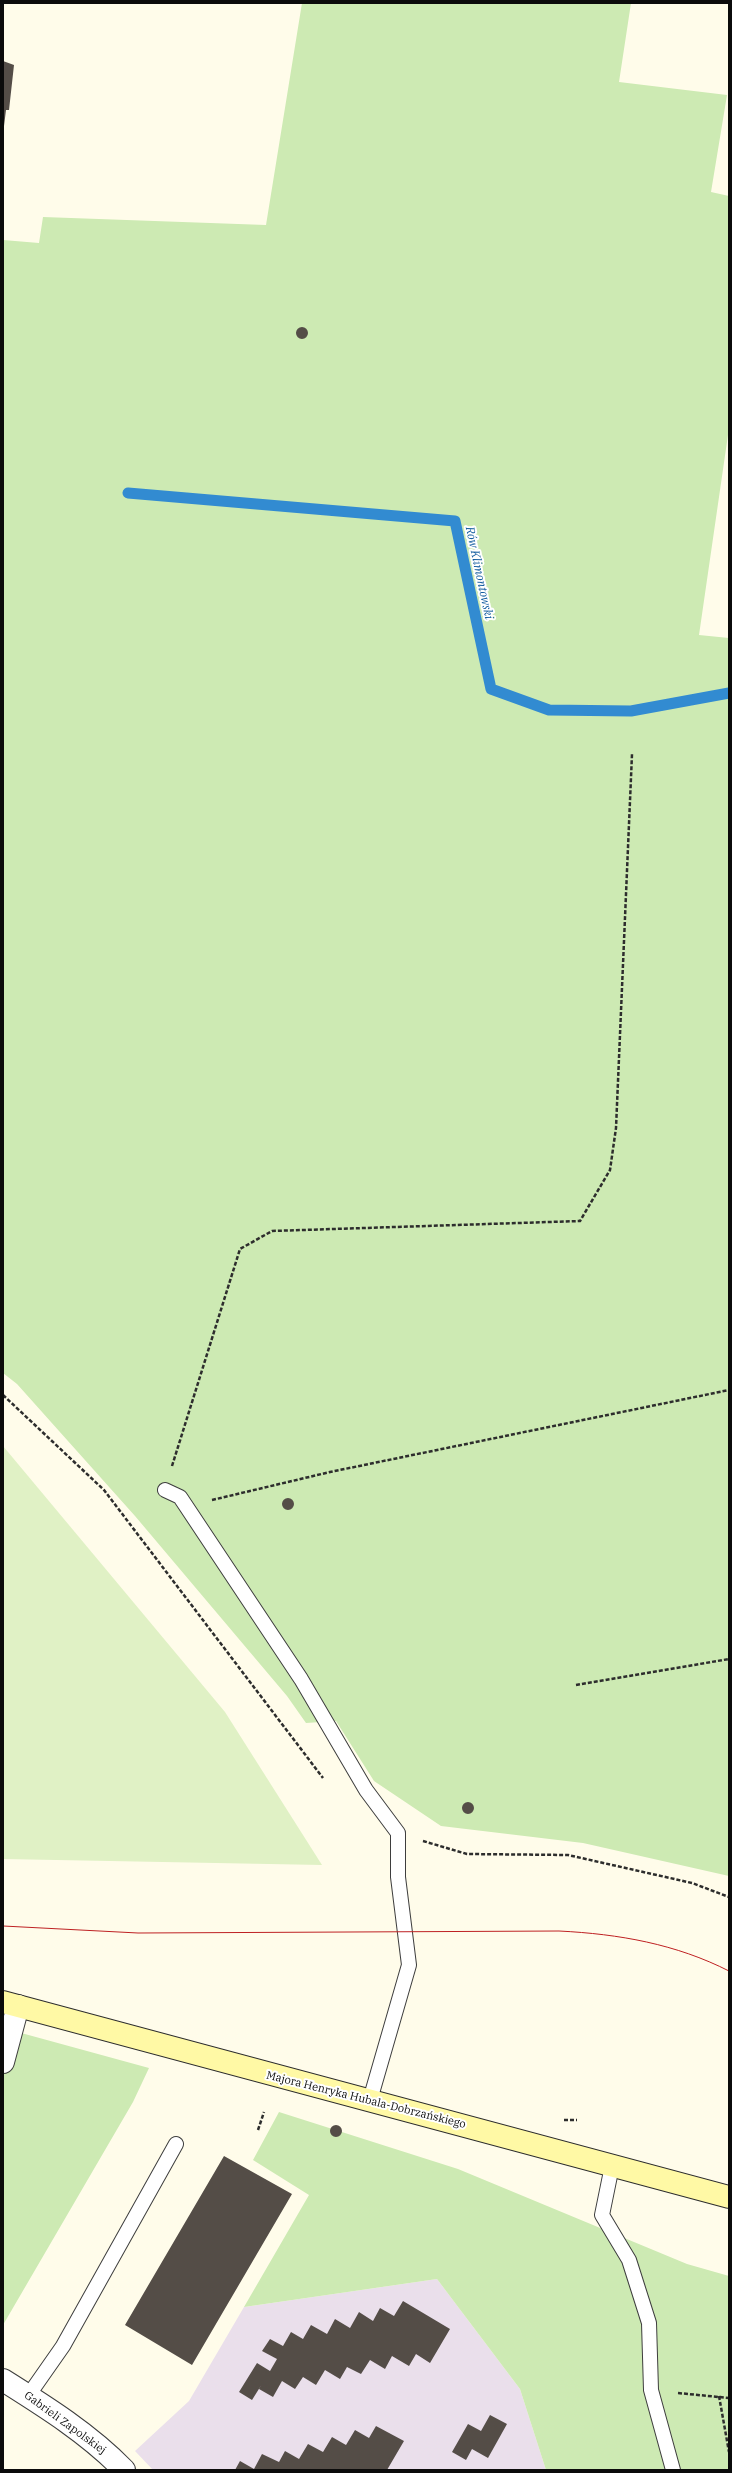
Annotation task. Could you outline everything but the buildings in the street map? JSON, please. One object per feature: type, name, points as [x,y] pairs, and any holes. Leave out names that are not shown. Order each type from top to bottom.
[{"type":"street","name":"Majora Henryka Hubala-Dobrzańskiego","points":[[10,2004],[729,2197]]},
{"type":"street","points":[[3,2062],[10,2004]]},
{"type":"street","name":"Gabrieli Zapolskiej","points":[[3,2380],[105,2450],[124,2470]]},
{"type":"lane","points":[[165,1490],[180,1497],[301,1679],[366,1790],[398,1833],[398,1877],[409,1965],[370,2100]]},
{"type":"lane","points":[[28,2396],[63,2346],[176,2144]]},
{"type":"lane","points":[[612,2166],[602,2215],[629,2260],[649,2323],[651,2390],[673,2470]]},
{"type":"path","points":[[165,1490],[240,1249],[272,1231],[580,1220],[610,1170],[616,1128],[632,754]]},
{"type":"path","points":[[186,1506],[338,1471],[729,1390]]},
{"type":"path","points":[[3,1395],[104,1490],[323,1778]]},
{"type":"path","points":[[576,1685],[729,1659]]},
{"type":"path","points":[[398,1833],[467,1854],[568,1855],[692,1883],[729,1897]]},
{"type":"path","points":[[258,2130],[264,2112]]},
{"type":"path","points":[[651,2390],[729,2398]]},
{"type":"path","points":[[719,2396],[729,2452]]},
{"type":"shaded area","points":[[437,2279],[520,2389],[546,2470],[153,2470],[135,2451],[189,2401],[244,2307]]},
{"type":"green space","points":[[302,3],[631,3],[619,82],[727,95],[711,192],[729,196],[729,428],[699,635],[729,638],[729,1876],[583,1843],[441,1826],[374,1781],[336,1721],[306,1723],[287,1696],[135,1516],[17,1384],[3,1373],[3,240],[39,243],[43,217],[266,225]]},
{"type":"green space","points":[[3,1446],[225,1712],[322,1865],[3,1859]]},
{"type":"green space","points":[[3,2028],[149,2068],[133,2102],[3,2325]]},
{"type":"green space","points":[[279,2112],[458,2169],[687,2264],[729,2276],[729,2470],[546,2470],[520,2389],[437,2279],[244,2307],[309,2195],[253,2160]]},
{"type":"waterway","name":"Rów Klimontowski","points":[[128,493],[455,521],[491,689],[549,710],[631,711],[729,693]]},
{"type":"tram line","points":[[3,1926],[138,1933],[581,1932],[625,1938],[668,1947],[729,1971]]}]
